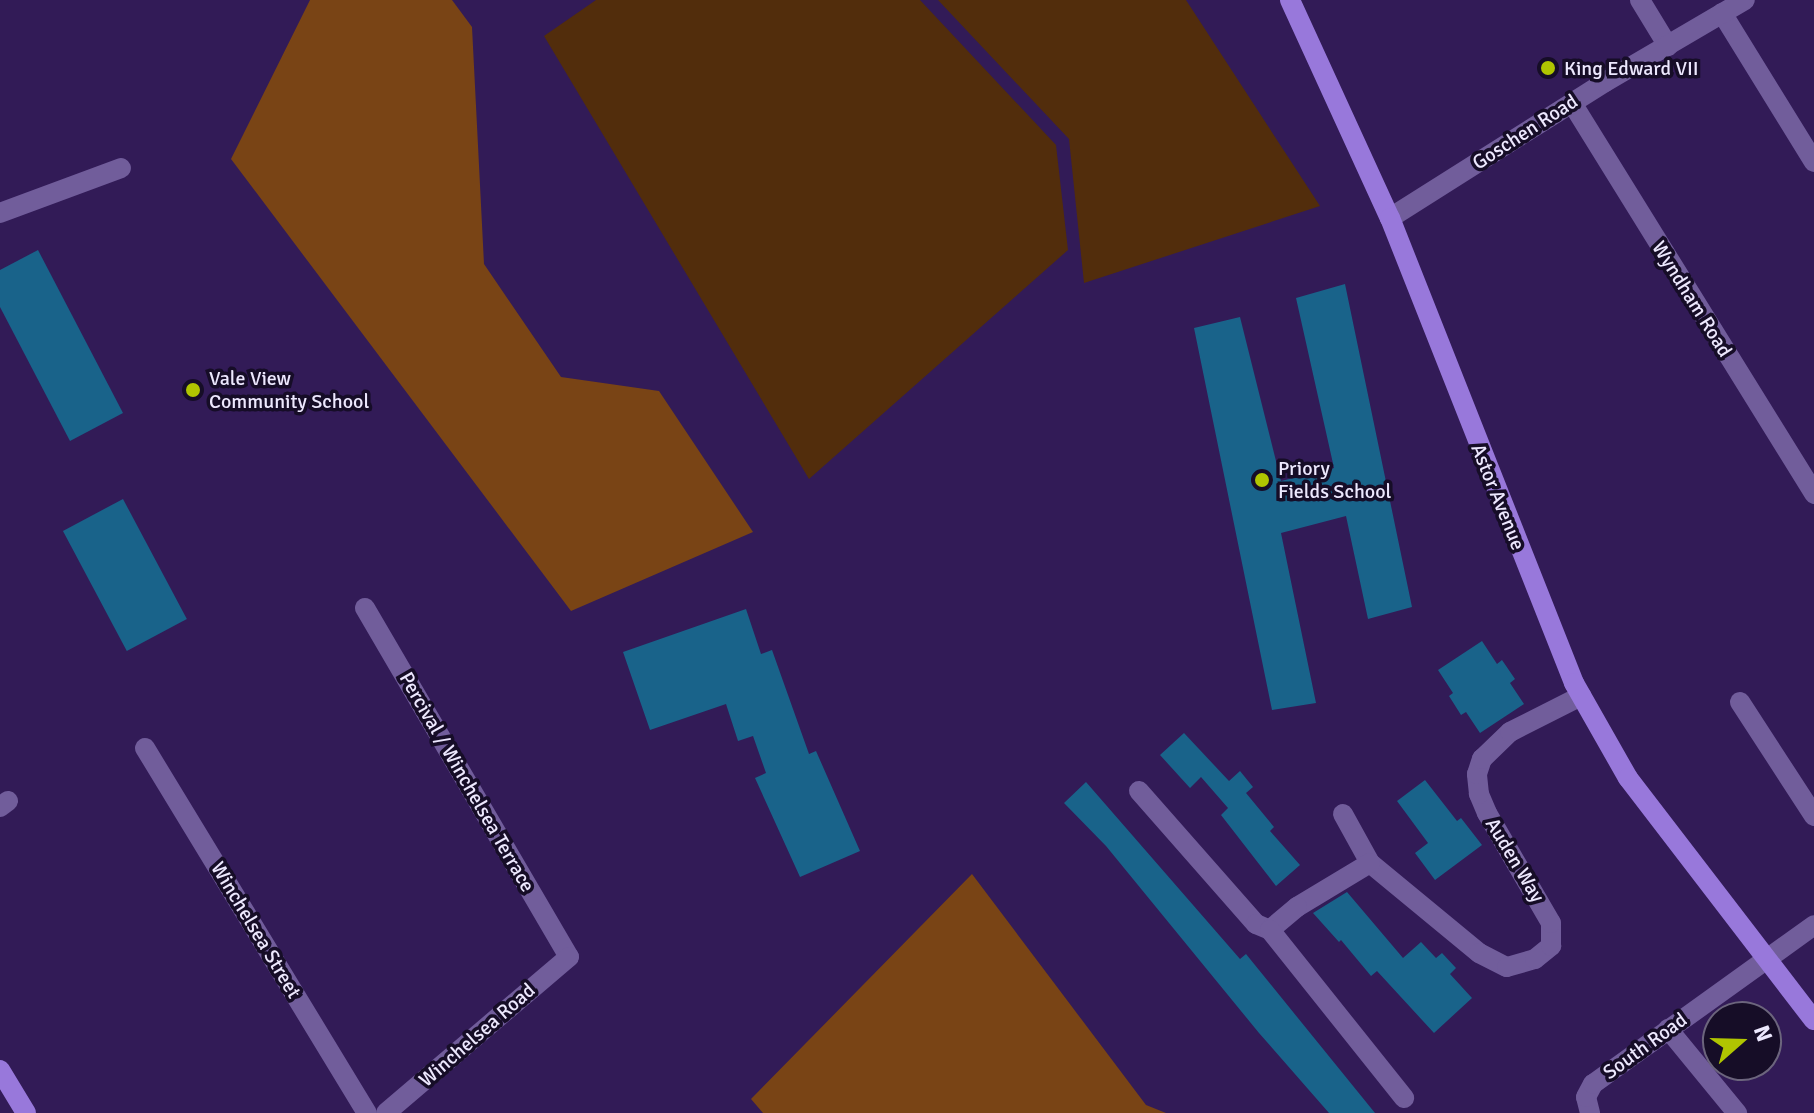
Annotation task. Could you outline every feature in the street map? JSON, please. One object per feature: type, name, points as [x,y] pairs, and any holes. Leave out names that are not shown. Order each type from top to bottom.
[{"type":"street","name":"Astor Avenue","points":[[1290,0],[1390,218],[1510,529],[1581,696],[1628,778],[1814,1020]]},
{"type":"street","points":[[1640,0],[1668,46]]},
{"type":"street","name":"Goschen Road","points":[[1390,218],[1572,103],[1745,0]]},
{"type":"street","points":[[1722,13],[1814,162]]},
{"type":"street","name":"Wyndham Road","points":[[1572,103],[1814,494]]},
{"type":"street","points":[[0,213],[121,168]]},
{"type":"street","name":"Percival / Winchelsea Terrace","points":[[365,608],[569,957]]},
{"type":"street","name":"Auden Way","points":[[1343,814],[1370,863],[1479,953],[1507,967],[1535,959],[1551,946],[1551,923],[1487,813],[1479,794],[1477,774],[1482,759],[1510,732],[1581,696]]},
{"type":"street","points":[[1740,702],[1814,816]]},
{"type":"street","name":"Winchelsea Street","points":[[145,748],[367,1113]]},
{"type":"street","points":[[1139,791],[1256,924],[1270,930],[1404,1098]]},
{"type":"street","points":[[1270,930],[1297,907],[1370,863]]},
{"type":"street","name":"South Road","points":[[1590,1113],[1586,1097],[1593,1084],[1814,925]]},
{"type":"street","name":"Winchelsea Road","points":[[386,1113],[569,957]]},
{"type":"street","points":[[1668,1029],[1737,1113]]},
{"type":"street","points":[[0,1070],[26,1113]]},
{"type":"shaded area","points":[[310,0],[452,0],[472,27],[484,264],[561,377],[659,391],[753,532],[571,611],[231,159]]},
{"type":"shaded area","points":[[596,0],[920,0],[1056,145],[1068,250],[809,479],[544,36]]},
{"type":"shaded area","points":[[938,0],[1186,0],[1320,206],[1084,283],[1069,139]]},
{"type":"shaded area","points":[[972,874],[1146,1105],[1166,1113],[763,1113],[751,1099]]},
{"type":"building","points":[[38,250],[123,413],[70,441],[0,307],[0,270]]},
{"type":"building","points":[[1345,284],[1412,607],[1368,619],[1346,516],[1281,533],[1316,703],[1272,710],[1194,328],[1240,317],[1281,481],[1334,468],[1296,298]]},
{"type":"building","points":[[123,499],[187,619],[127,651],[63,531]]},
{"type":"building","points":[[746,609],[761,654],[772,650],[809,754],[816,751],[860,851],[800,877],[755,778],[766,773],[753,736],[738,741],[726,704],[650,730],[623,652]]},
{"type":"building","points":[[1482,641],[1497,664],[1502,660],[1515,679],[1510,683],[1524,704],[1480,733],[1466,712],[1461,715],[1449,696],[1453,693],[1438,670]]},
{"type":"building","points":[[1184,733],[1229,781],[1240,771],[1253,787],[1246,793],[1274,827],[1270,831],[1300,865],[1276,886],[1221,815],[1228,808],[1201,777],[1190,788],[1160,755]]},
{"type":"building","points":[[1425,780],[1457,821],[1461,818],[1482,845],[1435,880],[1415,853],[1428,843],[1397,801]]},
{"type":"building","points":[[1086,782],[1240,959],[1246,954],[1375,1113],[1329,1113],[1259,1033],[1106,846],[1064,803]]},
{"type":"building","points":[[1347,892],[1403,958],[1421,942],[1436,958],[1442,953],[1456,968],[1450,974],[1472,998],[1434,1033],[1377,971],[1371,976],[1313,913]]},
{"type":"place","name":"King Edward VII","points":[[1548,68]]},
{"type":"place","name":"Vale View Community School","points":[[193,390]]},
{"type":"place","name":"Priory Fields School","points":[[1262,480]]}]
